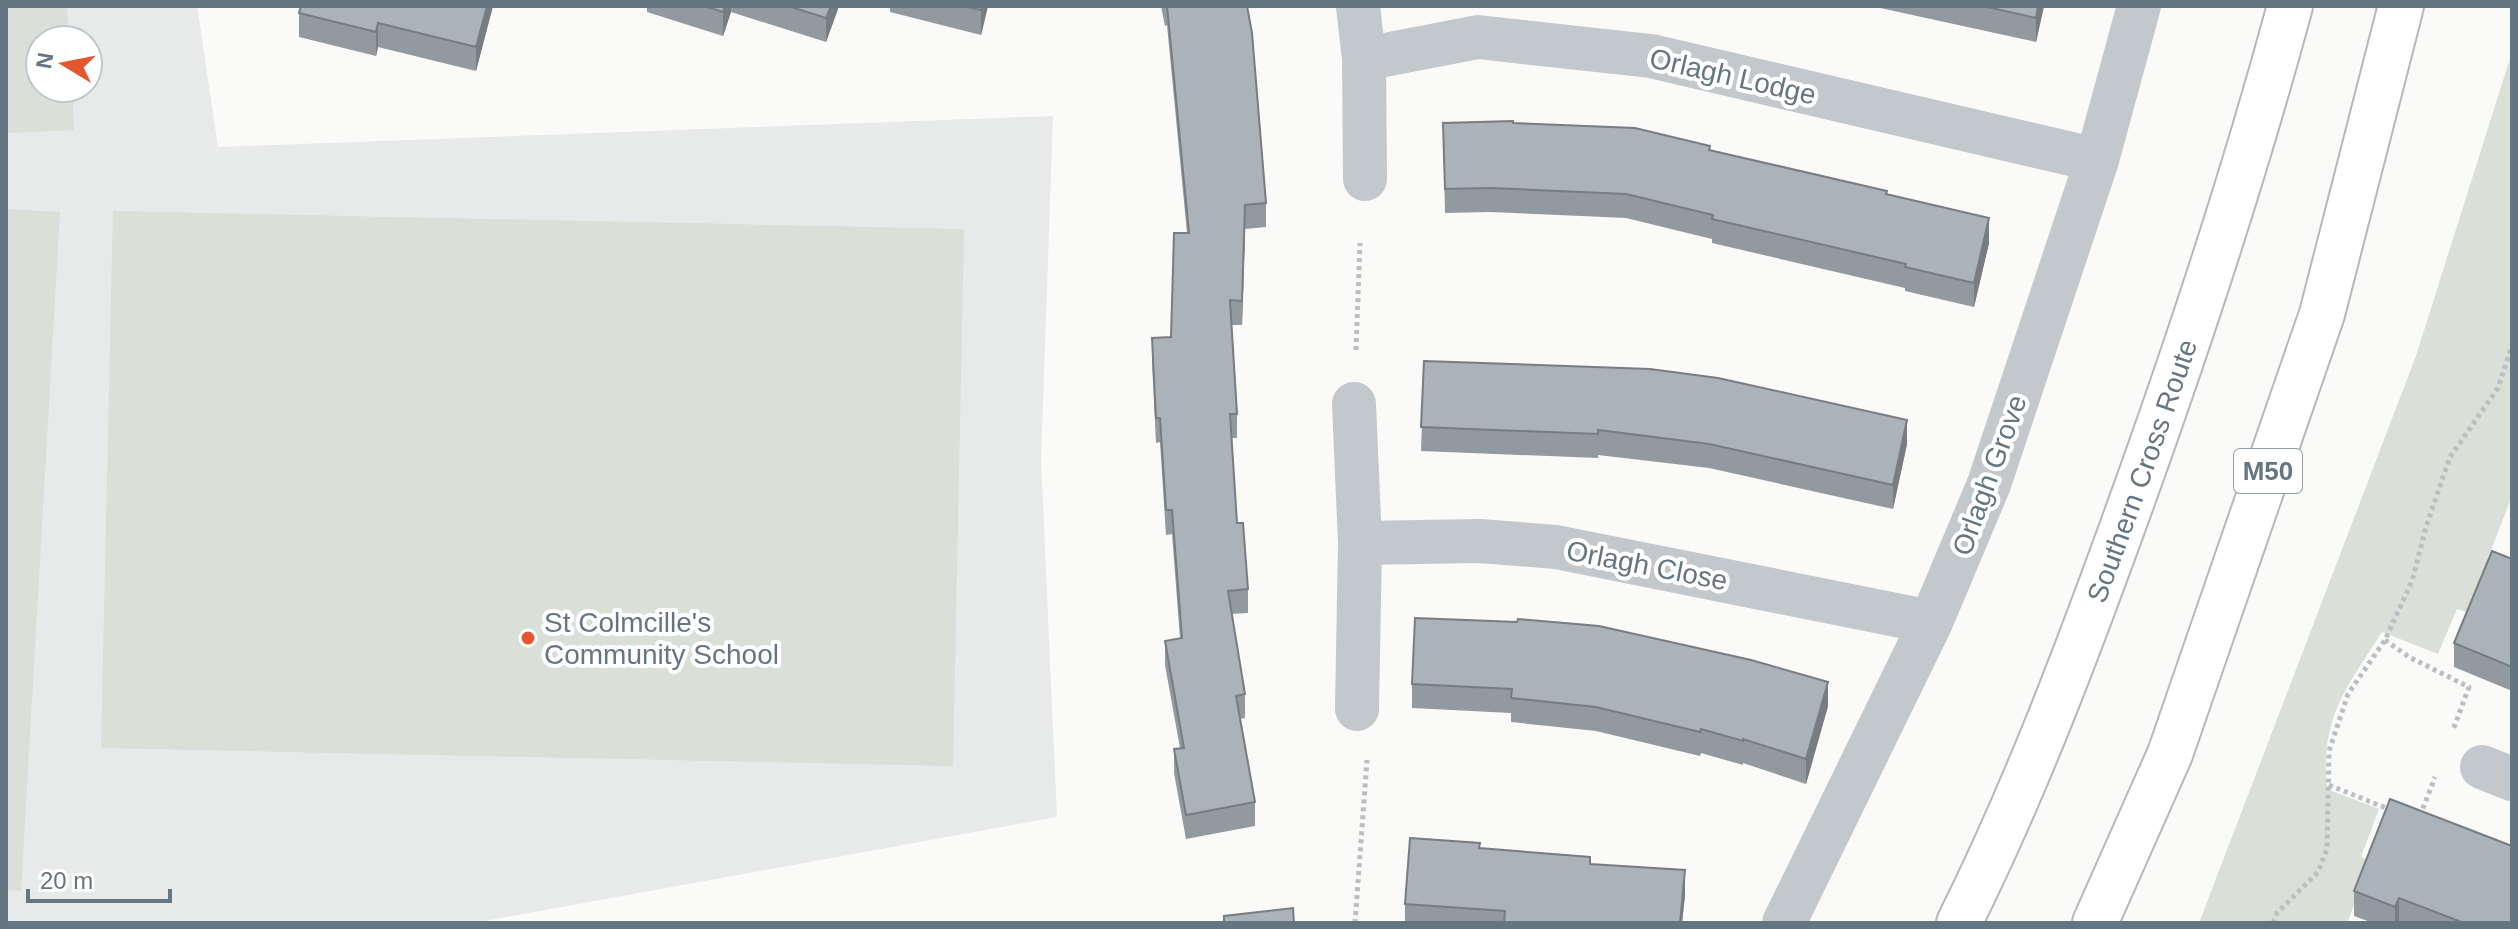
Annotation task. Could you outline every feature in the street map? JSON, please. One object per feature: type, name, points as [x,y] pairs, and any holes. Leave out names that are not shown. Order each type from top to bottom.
[{"type":"highway","name":"Southern Cross Route","points":[[1959,923],[2072,665],[2179,374],[2272,75],[2290,6]]},
{"type":"highway","name":"M50","points":[[2095,923],[2170,754],[2322,314],[2401,6]]},
{"type":"street","points":[[1358,6],[1364,59],[1365,179]]},
{"type":"street","name":"Orlagh Grove","points":[[1784,923],[1931,622],[1989,484],[2097,160],[2139,6]]},
{"type":"street","name":"Orlagh Lodge","points":[[1364,59],[1478,37],[1651,56],[2097,160]]},
{"type":"street","points":[[1354,404],[1360,543],[1357,709]]},
{"type":"street","name":"Orlagh Close","points":[[1360,543],[1480,541],[1556,547],[1931,622]]},
{"type":"path","points":[[1356,350],[1360,243]]},
{"type":"path","points":[[2273,923],[2277,913],[2318,872],[2327,849],[2329,751],[2348,694],[2385,640],[2412,581],[2450,457],[2498,388],[2512,345]]},
{"type":"path","points":[[2385,640],[2409,657],[2469,687],[2481,763]]},
{"type":"path","points":[[1355,923],[1367,760]]},
{"type":"path","points":[[2418,820],[2438,769]]},
{"type":"path","points":[[2329,785],[2403,815]]},
{"type":"shaded area","name":"St Colmcille's Community School","points":[[6,6],[197,6],[218,147],[1053,116],[1041,460],[1057,817],[474,923],[6,923]]},
{"type":"shaded area","points":[[6,6],[67,6],[68,24],[24,24],[24,104],[73,104],[74,130],[6,133]]},
{"type":"shaded area","points":[[2512,52],[2512,496],[2467,612],[2457,609],[2438,654],[2382,632],[2338,705],[2328,742],[2327,789],[2379,809],[2361,857],[2372,861],[2347,923],[2199,923],[2416,356]]},
{"type":"shaded area","points":[[6,209],[60,212],[21,891],[6,890]]},
{"type":"shaded area","points":[[113,211],[964,229],[953,766],[101,748]]},
{"type":"building","points":[[301,6],[487,6],[476,47],[378,23],[376,32],[299,13]]},
{"type":"building","points":[[704,6],[725,6],[723,12]]},
{"type":"building","points":[[788,6],[831,6],[826,18]]},
{"type":"building","points":[[1167,6],[1247,6],[1266,203],[1245,205],[1242,301],[1230,300],[1237,414],[1230,414],[1237,523],[1243,523],[1248,589],[1228,591],[1245,694],[1236,696],[1255,802],[1186,815],[1174,749],[1184,748],[1165,641],[1182,638],[1172,510],[1166,510],[1160,418],[1156,418],[1152,338],[1171,337],[1174,233],[1189,233]]},
{"type":"building","points":[[1983,6],[2038,6],[2036,18]]},
{"type":"building","points":[[1513,121],[1635,128],[1710,146],[1709,150],[1989,218],[1974,283],[1712,219],[1713,215],[1626,194],[1445,189],[1443,123]]},
{"type":"building","points":[[1424,361],[1650,369],[1718,378],[1907,420],[1893,485],[1709,444],[1598,430],[1598,434],[1421,427]]},
{"type":"building","points":[[2492,551],[2512,559],[2512,667],[2454,643]]},
{"type":"building","points":[[1415,618],[1517,622],[1518,619],[1599,626],[1751,660],[1828,682],[1806,759],[1743,739],[1596,707],[1511,698],[1512,689],[1412,684]]},
{"type":"building","points":[[2390,799],[2512,846],[2512,923],[2464,923],[2399,898],[2395,907],[2354,891]]},
{"type":"building","points":[[1410,838],[1480,843],[1479,848],[1590,857],[1590,864],[1685,870],[1680,923],[1504,923],[1505,911],[1405,904]]},
{"type":"building","points":[[1293,908],[1294,923],[1224,923],[1224,916]]},
{"type":"place","name":"St Colmcille's Community School","points":[[528,638]]}]
